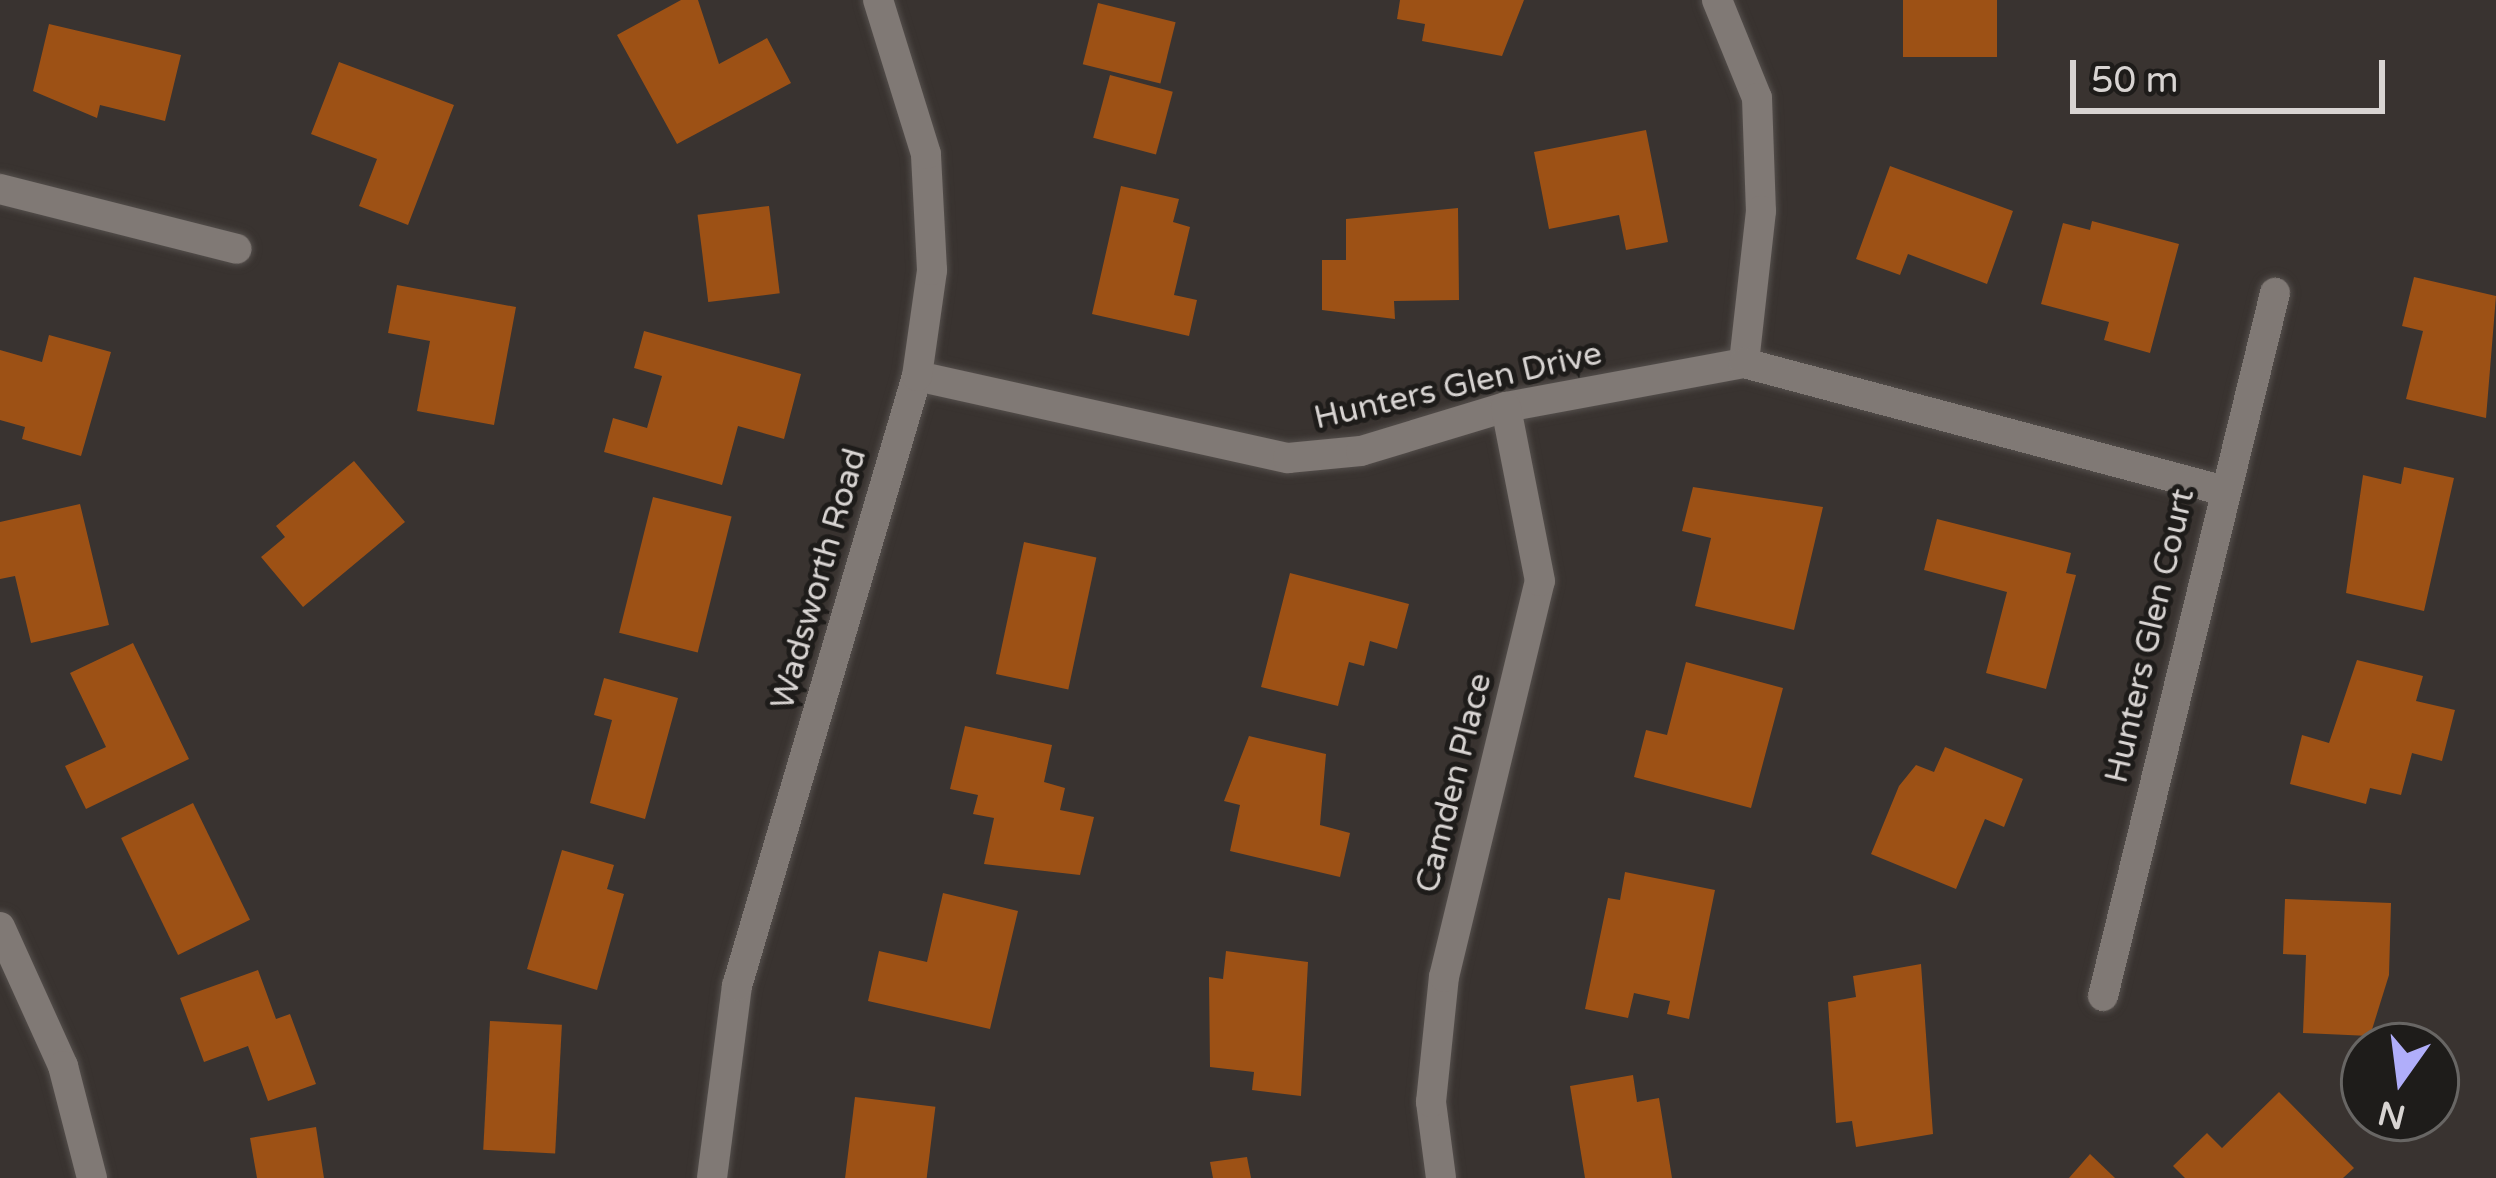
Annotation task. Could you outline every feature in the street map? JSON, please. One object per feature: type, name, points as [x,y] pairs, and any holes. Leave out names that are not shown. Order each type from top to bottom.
[{"type":"street","name":"Wadsworth Road","points":[[712,1178],[737,986],[916,376],[932,270],[926,154],[878,0]]},
{"type":"street","points":[[1718,0],[1757,98],[1760,211],[1744,363]]},
{"type":"street","points":[[0,189],[237,249]]},
{"type":"street","name":"Hunters Glen Court","points":[[2103,997],[2222,490],[2275,293]]},
{"type":"street","name":"Hunters Glen Drive","points":[[916,376],[1288,458],[1360,452],[1506,407],[1744,363],[2222,490]]},
{"type":"street","name":"Camden Place","points":[[1441,1178],[1431,1102],[1444,977],[1540,580],[1506,407]]},
{"type":"street","points":[[0,927],[63,1066],[92,1178]]},
{"type":"building","points":[[681,0],[698,0],[719,64],[767,38],[791,83],[677,144],[617,35]]},
{"type":"building","points":[[1400,0],[1524,0],[1502,56],[1422,41],[1425,24],[1397,19]]},
{"type":"building","points":[[1903,0],[1997,0],[1997,57],[1903,57]]},
{"type":"building","points":[[1098,3],[1176,22],[1160,83],[1083,64]]},
{"type":"building","points":[[49,24],[181,55],[165,121],[100,105],[97,118],[33,91]]},
{"type":"building","points":[[339,62],[454,105],[408,225],[359,206],[377,159],[311,134]]},
{"type":"building","points":[[1110,75],[1173,92],[1156,155],[1093,138]]},
{"type":"building","points":[[1646,130],[1668,242],[1626,250],[1619,215],[1549,229],[1534,152]]},
{"type":"building","points":[[1890,166],[2013,211],[1987,284],[1908,254],[1900,275],[1856,259]]},
{"type":"building","points":[[1121,186],[1179,199],[1173,222],[1190,227],[1174,295],[1197,300],[1189,336],[1092,314]]},
{"type":"building","points":[[769,206],[780,293],[708,302],[698,215]]},
{"type":"building","points":[[1458,208],[1459,300],[1394,301],[1395,319],[1322,310],[1322,260],[1346,260],[1346,219]]},
{"type":"building","points":[[2092,221],[2179,244],[2150,353],[2104,340],[2109,322],[2041,304],[2063,223],[2090,230]]},
{"type":"building","points":[[2414,277],[2496,296],[2486,418],[2406,399],[2423,331],[2402,326]]},
{"type":"building","points":[[397,285],[516,307],[494,425],[417,411],[430,341],[388,333]]},
{"type":"building","points":[[644,331],[801,374],[784,439],[738,426],[722,485],[604,452],[613,418],[647,428],[662,376],[634,368]]},
{"type":"building","points":[[49,335],[111,352],[81,456],[22,439],[25,427],[0,420],[0,350],[42,362]]},
{"type":"building","points":[[354,461],[405,522],[303,607],[261,557],[285,537],[276,526]]},
{"type":"building","points":[[2404,467],[2454,478],[2424,611],[2346,593],[2363,475],[2401,484]]},
{"type":"building","points":[[1693,487],[1823,507],[1794,630],[1695,606],[1711,538],[1682,531]]},
{"type":"building","points":[[653,497],[732,517],[698,652],[619,633]]},
{"type":"building","points":[[80,504],[109,625],[31,643],[15,576],[0,579],[0,522]]},
{"type":"building","points":[[1937,519],[2071,553],[2066,573],[2076,575],[2046,689],[1986,673],[2007,592],[1924,570]]},
{"type":"building","points":[[1024,542],[1096,557],[1068,689],[996,674]]},
{"type":"building","points":[[1290,573],[1409,604],[1397,649],[1370,641],[1364,666],[1349,662],[1338,706],[1261,687]]},
{"type":"building","points":[[133,643],[189,759],[86,809],[65,766],[106,747],[70,673]]},
{"type":"building","points":[[2357,660],[2423,676],[2416,701],[2455,710],[2442,761],[2412,753],[2401,795],[2370,788],[2366,804],[2290,784],[2302,735],[2329,743]]},
{"type":"building","points":[[1686,662],[1783,688],[1751,808],[1634,777],[1646,730],[1667,735]]},
{"type":"building","points":[[604,678],[678,698],[645,819],[590,803],[612,720],[594,715]]},
{"type":"building","points":[[965,726],[1052,745],[1044,782],[1065,788],[1060,810],[1094,817],[1080,875],[984,864],[994,818],[973,814],[978,795],[950,789]]},
{"type":"building","points":[[1249,736],[1326,754],[1320,825],[1350,833],[1340,877],[1230,851],[1240,805],[1224,801]]},
{"type":"building","points":[[1945,747],[2023,779],[2004,827],[1985,819],[1956,889],[1871,854],[1899,786],[1916,765],[1934,772]]},
{"type":"building","points":[[193,803],[250,920],[178,955],[121,838]]},
{"type":"building","points":[[562,850],[614,865],[607,889],[624,894],[597,990],[527,969]]},
{"type":"building","points":[[1625,872],[1715,890],[1689,1019],[1667,1014],[1670,1001],[1634,993],[1628,1018],[1585,1009],[1608,898],[1620,900]]},
{"type":"building","points":[[943,893],[1018,911],[990,1029],[868,1001],[879,951],[927,962]]},
{"type":"building","points":[[2285,899],[2391,903],[2389,975],[2374,1022],[2340,1022],[2340,1035],[2303,1033],[2306,955],[2283,954]]},
{"type":"building","points":[[1226,951],[1308,962],[1301,1096],[1252,1090],[1254,1072],[1210,1067],[1209,977],[1223,979]]},
{"type":"building","points":[[1921,964],[1933,1134],[1856,1147],[1852,1121],[1836,1123],[1828,1002],[1856,997],[1853,976]]},
{"type":"building","points":[[258,970],[276,1019],[290,1014],[316,1084],[268,1101],[248,1046],[204,1062],[180,998]]},
{"type":"building","points":[[490,1021],[562,1025],[555,1154],[483,1150]]},
{"type":"building","points":[[1633,1075],[1637,1102],[1659,1098],[1672,1178],[1585,1178],[1570,1086]]},
{"type":"building","points":[[2279,1092],[2354,1168],[2343,1178],[2185,1178],[2173,1166],[2207,1133],[2222,1148]]},
{"type":"building","points":[[855,1097],[935,1107],[927,1178],[845,1178]]},
{"type":"building","points":[[316,1127],[324,1178],[257,1178],[250,1138]]},
{"type":"building","points":[[2090,1154],[2115,1178],[2069,1178]]},
{"type":"building","points":[[1247,1157],[1251,1178],[1213,1178],[1210,1162]]}]
